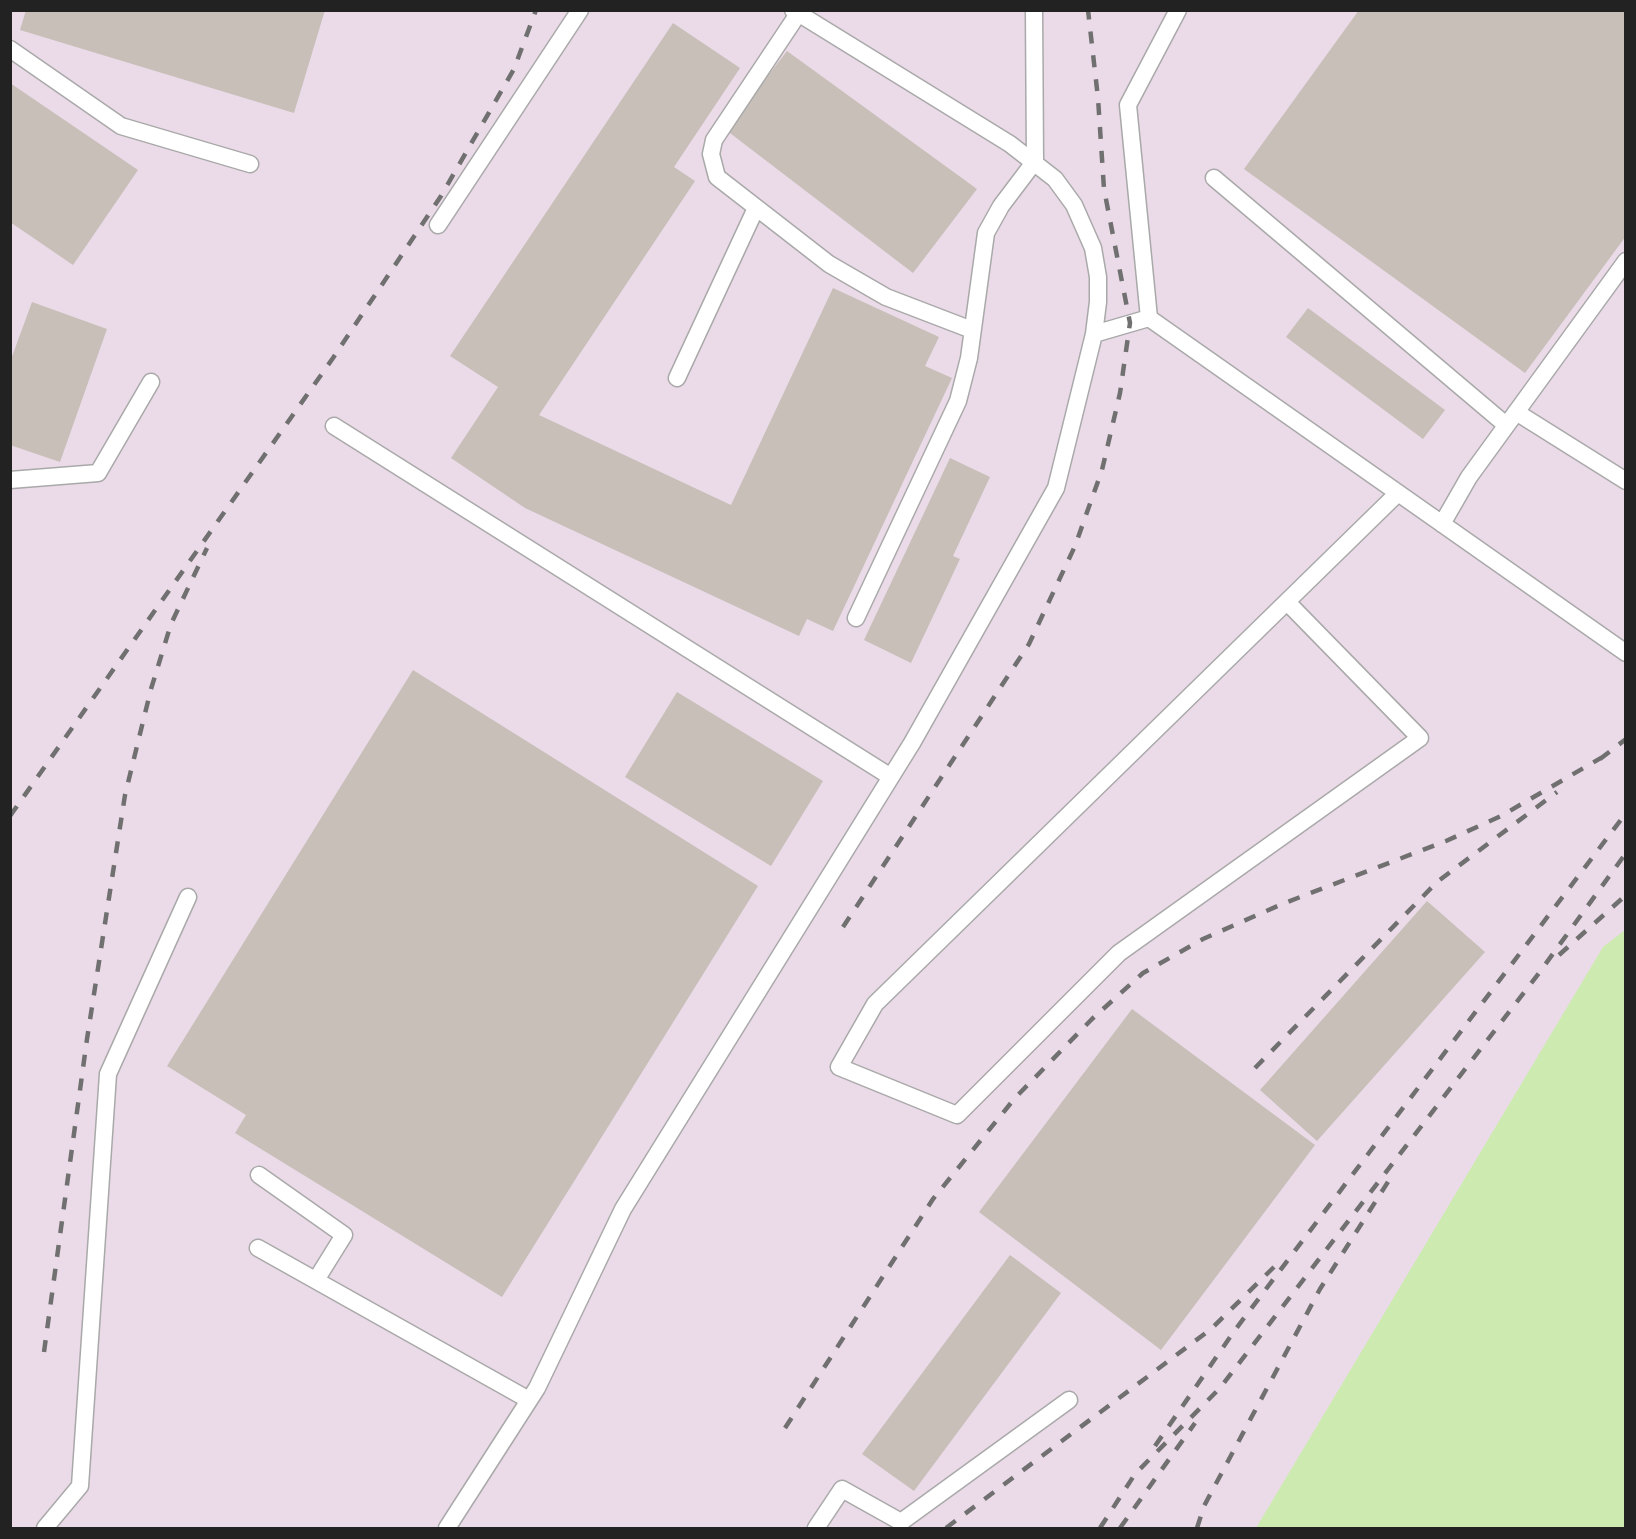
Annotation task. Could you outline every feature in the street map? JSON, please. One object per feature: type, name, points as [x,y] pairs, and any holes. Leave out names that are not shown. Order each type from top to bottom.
[{"type":"lane","points":[[438,225],[580,10]]},
{"type":"lane","points":[[856,618],[958,400],[969,358],[986,233],[1000,206],[1035,161],[1034,10]]},
{"type":"lane","points":[[1178,10],[1128,105],[1149,318],[1626,653]]},
{"type":"lane","points":[[447,1528],[530,1400],[623,1209],[891,777],[1056,488],[1094,334],[1098,277],[1089,238],[1074,205],[1055,179],[1035,161],[796,12],[714,140],[711,154],[717,177],[829,264],[852,278],[886,297],[972,330]]},
{"type":"lane","points":[[10,49],[121,126],[250,164]]},
{"type":"lane","points":[[1214,178],[1511,418],[1626,481]]},
{"type":"lane","points":[[677,378],[756,208]]},
{"type":"lane","points":[[1442,524],[1469,477],[1626,261]]},
{"type":"lane","points":[[1094,334],[1149,318]]},
{"type":"lane","points":[[10,480],[98,473],[151,381]]},
{"type":"lane","points":[[334,426],[891,777]]},
{"type":"lane","points":[[1288,603],[1420,738],[1119,953],[957,1115],[839,1067],[875,1004],[1398,494]]},
{"type":"lane","points":[[45,1528],[80,1486],[108,1074],[188,897]]},
{"type":"lane","points":[[259,1175],[344,1235],[316,1280]]},
{"type":"lane","points":[[258,1248],[530,1400]]},
{"type":"lane","points":[[816,1528],[842,1489],[901,1522],[1069,1400]]},
{"type":"shaded area","points":[[10,11],[1625,11],[1625,1528],[11,1528]]},
{"type":"green space","points":[[1625,930],[1625,1528],[1256,1528],[1603,947]]},
{"type":"building","points":[[26,10],[325,10],[294,113],[20,30]]},
{"type":"building","points":[[1359,10],[1626,10],[1626,236],[1525,373],[1244,169]]},
{"type":"building","points":[[673,23],[740,68],[674,167],[695,181],[539,415],[731,505],[833,288],[939,337],[925,366],[952,378],[833,631],[807,619],[799,636],[525,508],[451,458],[498,387],[450,356]]},
{"type":"building","points":[[787,51],[977,189],[913,273],[726,130]]},
{"type":"building","points":[[10,83],[138,170],[73,265],[10,222]]},
{"type":"building","points":[[32,302],[107,329],[60,462],[10,445],[10,362]]},
{"type":"building","points":[[1308,308],[1445,410],[1423,439],[1286,337]]},
{"type":"building","points":[[950,458],[990,477],[953,556],[960,559],[911,663],[864,640]]},
{"type":"building","points":[[413,670],[758,886],[502,1297],[235,1133],[246,1115],[167,1066]]},
{"type":"building","points":[[677,692],[823,781],[771,866],[625,777]]},
{"type":"building","points":[[1427,901],[1485,952],[1317,1141],[1260,1090]]},
{"type":"building","points":[[1132,1009],[1315,1145],[1161,1350],[979,1212]]},
{"type":"building","points":[[1010,1255],[1061,1293],[914,1491],[862,1454]]},
{"type":"railway","points":[[10,816],[333,358],[441,196],[514,69],[536,10]]},
{"type":"railway","points":[[843,927],[1029,644],[1075,546],[1102,470],[1120,393],[1130,323],[1104,189],[1098,98],[1088,10]]},
{"type":"railway","points":[[44,1352],[87,1039],[125,795],[151,689],[171,624],[207,548]]},
{"type":"railway","points":[[1600,759],[1626,739]]},
{"type":"railway","points":[[785,1428],[933,1199],[1015,1098],[1092,1019],[1143,973],[1203,939],[1282,904],[1446,841],[1501,816],[1606,755]]},
{"type":"railway","points":[[1255,1068],[1437,882],[1557,792]]},
{"type":"railway","points":[[1155,1446],[1235,1330],[1626,813]]},
{"type":"railway","points":[[1100,1528],[1135,1474],[1220,1388],[1539,973],[1626,853]]},
{"type":"railway","points":[[1559,955],[1626,895]]},
{"type":"railway","points":[[1197,1528],[1204,1506],[1320,1289],[1393,1174]]},
{"type":"railway","points":[[946,1528],[1211,1329],[1274,1267]]},
{"type":"railway","points":[[1120,1528],[1195,1423]]}]
